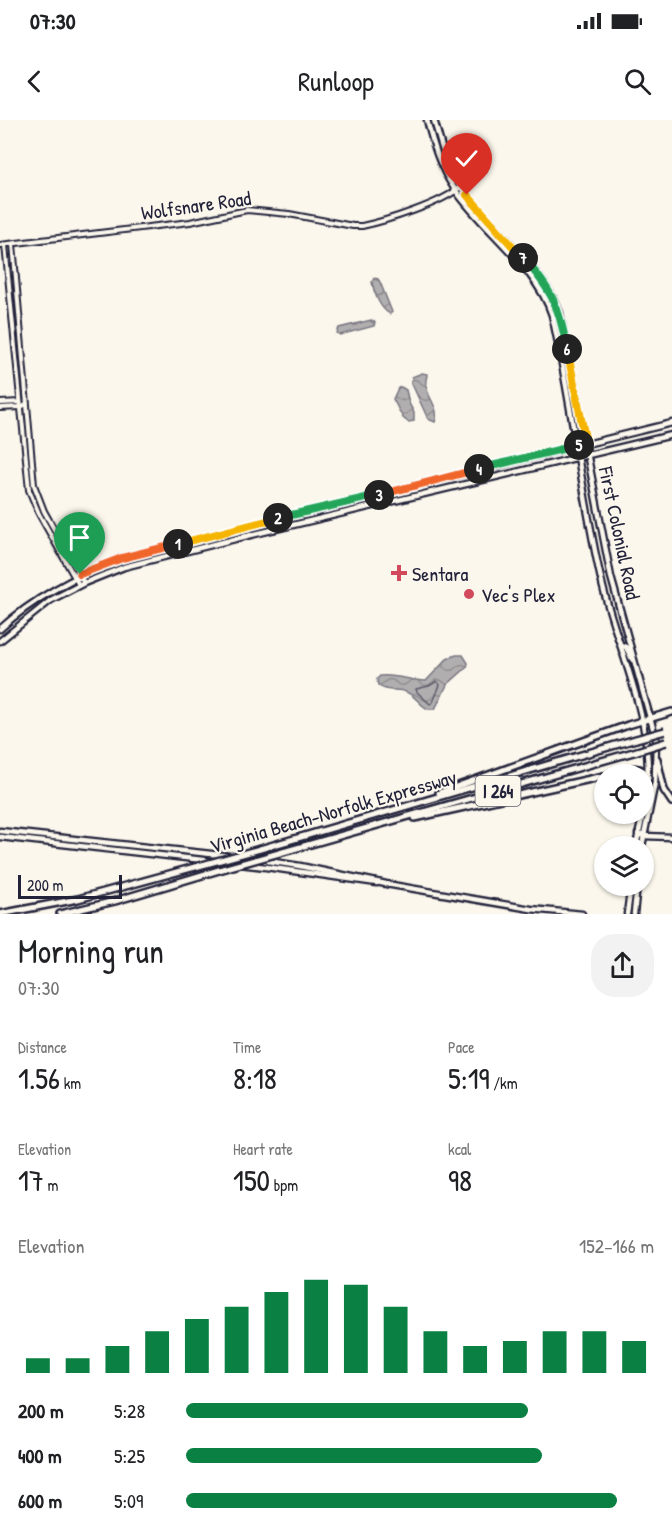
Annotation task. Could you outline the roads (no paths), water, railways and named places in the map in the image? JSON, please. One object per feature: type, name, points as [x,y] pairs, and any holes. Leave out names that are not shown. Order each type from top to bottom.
[{"type":"highway","points":[[398,808],[643,720],[672,712]]},
{"type":"highway","name":"Virginia Beach-Norfolk Expressway","points":[[0,914],[78,900],[672,729]]},
{"type":"highway","name":"Virginia Beach-Norfolk Expressway","points":[[60,914],[115,901],[669,741]]},
{"type":"highway","points":[[657,759],[664,790],[672,802]]},
{"type":"highway","points":[[358,831],[594,778]]},
{"type":"main road","name":"First Colonial Road","points":[[427,120],[440,164],[532,280],[549,307],[601,578],[643,720],[648,748],[648,764]]},
{"type":"main road","name":"First Colonial Road","points":[[434,120],[446,162],[458,189],[537,274],[556,303],[563,326],[611,577],[655,733],[657,759],[653,792],[641,835]]},
{"type":"main road","points":[[0,628],[44,594],[77,576],[122,558],[233,528],[672,423]]},
{"type":"main road","points":[[0,641],[51,600],[81,584],[124,567],[672,435]]},
{"type":"main road","points":[[614,626],[623,639],[629,640]]},
{"type":"main road","points":[[621,645],[626,647],[636,663]]},
{"type":"main road","name":"First Colonial Road","points":[[641,835],[642,824]]},
{"type":"main road","points":[[0,831],[248,858],[336,872],[386,884],[559,914]]},
{"type":"main road","points":[[641,835],[672,837]]},
{"type":"main road","points":[[0,837],[203,859],[386,884]]},
{"type":"main road","points":[[627,914],[629,896]]},
{"type":"main road","points":[[634,914],[636,896]]},
{"type":"main road","points":[[551,912],[582,914]]},
{"type":"street","name":"Wolfsnare Road","points":[[2,245],[190,222],[247,210],[289,214],[337,224],[362,226],[412,210],[458,189]]},
{"type":"street","points":[[13,244],[34,485],[44,511],[81,584]]},
{"type":"street","points":[[2,245],[29,490],[39,514],[77,576]]},
{"type":"street","points":[[0,403],[26,404]]},
{"type":"street","points":[[0,408],[20,404]]},
{"type":"water","points":[[374,278],[380,282],[392,312],[390,314],[380,305],[376,296],[372,282]]},
{"type":"water","points":[[371,320],[375,322],[374,326],[340,335],[337,333],[339,328]]},
{"type":"water","points":[[422,373],[427,374],[427,389],[436,412],[435,422],[428,419],[411,382],[412,377]]},
{"type":"water","points":[[398,388],[406,390],[414,413],[414,421],[408,422],[403,418],[393,399]]},
{"type":"water","points":[[463,655],[468,663],[467,667],[447,685],[435,709],[423,706],[406,692],[385,689],[378,685],[377,679],[380,676],[426,681],[447,659]]},
{"type":"place","name":"Sentara","points":[[399,573]]},
{"type":"place","name":"Vec's Plex","points":[[469,594]]}]
